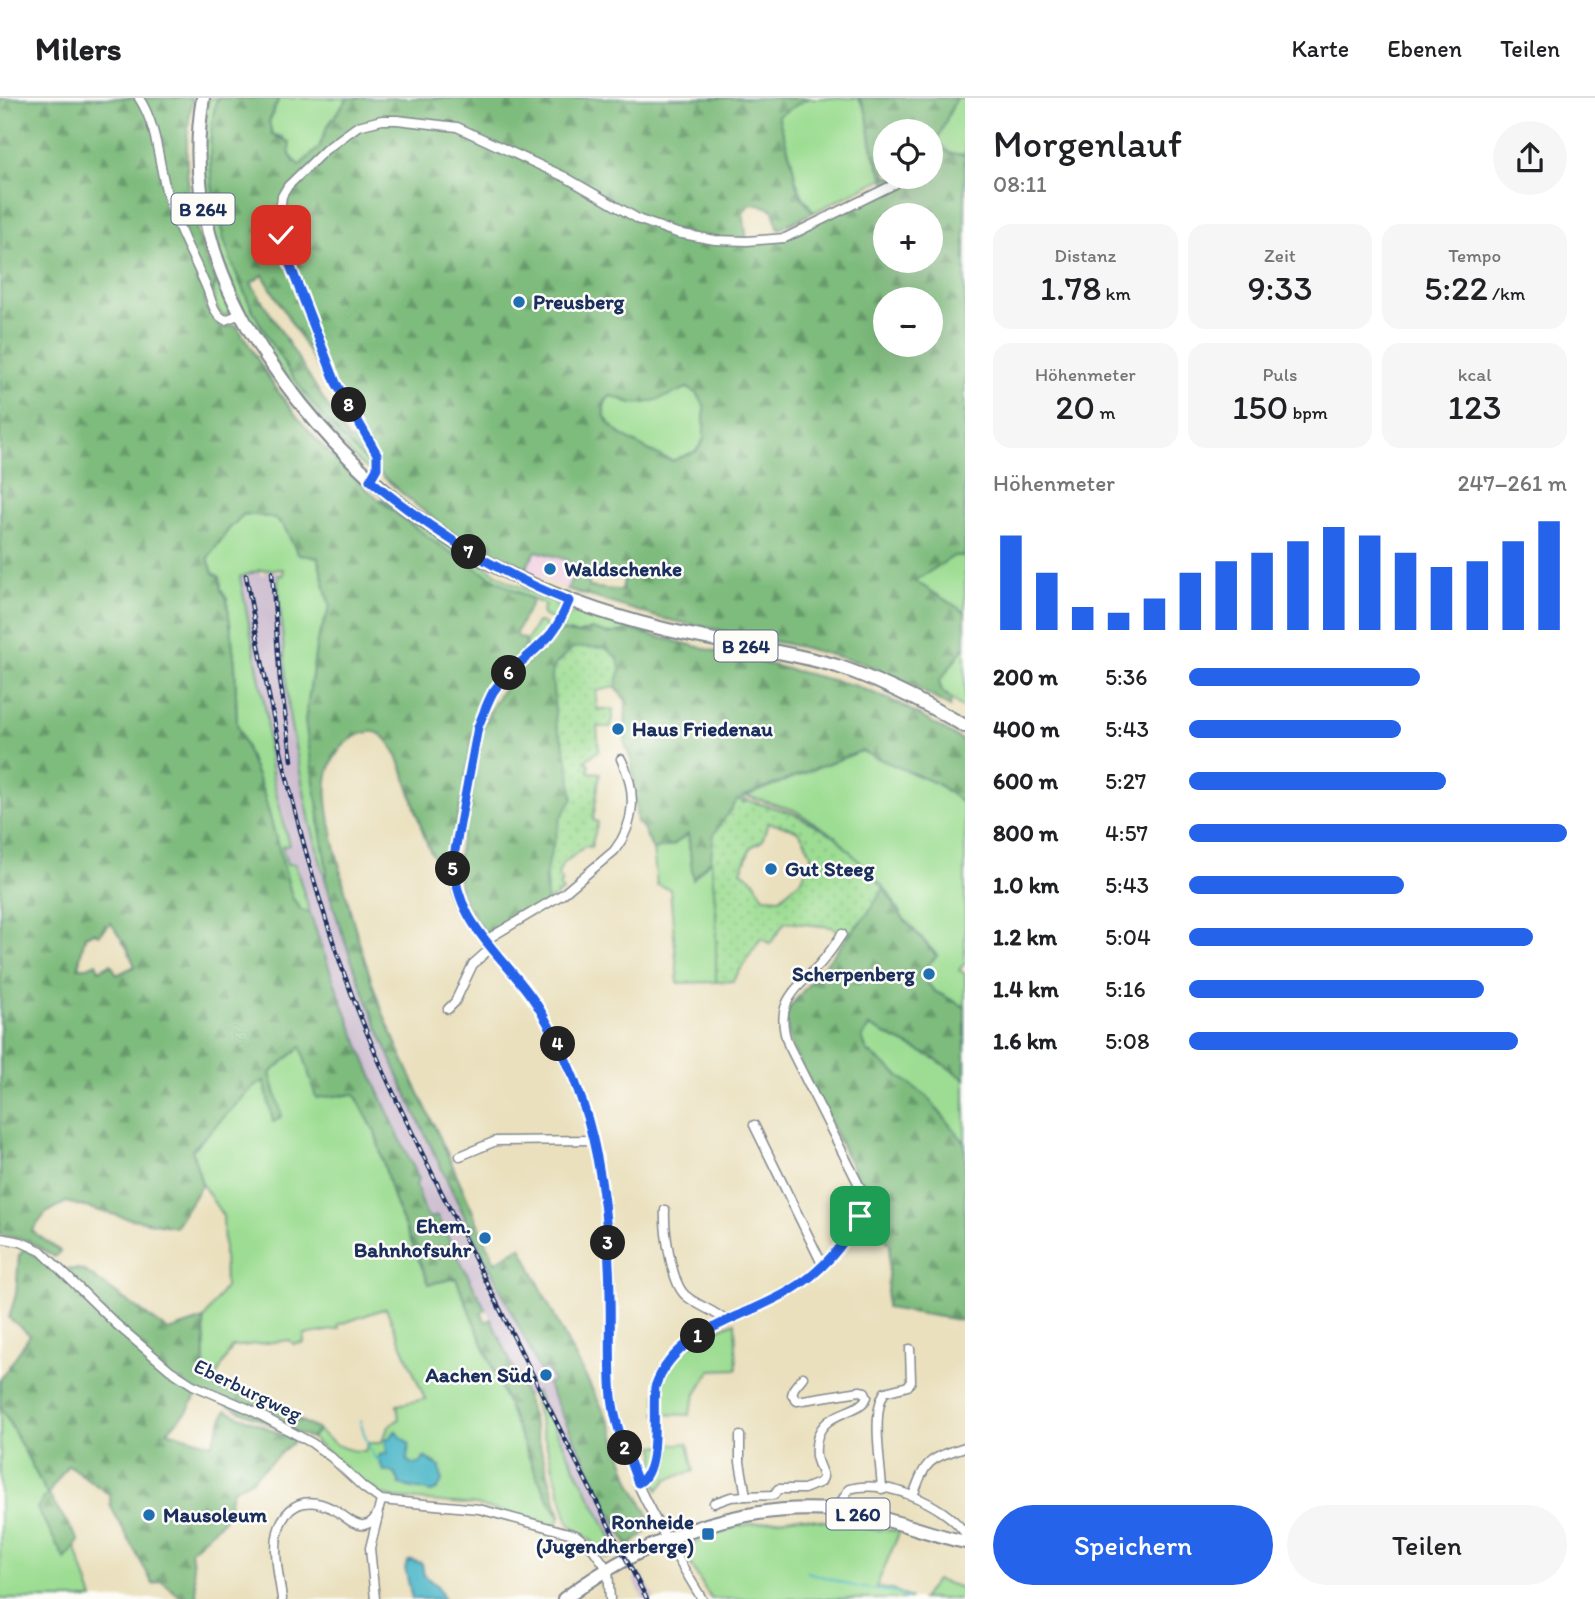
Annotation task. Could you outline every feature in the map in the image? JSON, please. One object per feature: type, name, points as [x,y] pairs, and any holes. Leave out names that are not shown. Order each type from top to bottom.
[{"type":"main road","name":"B 264","points":[[204,98],[197,153],[202,208],[222,276],[273,367],[309,417],[370,480],[403,507],[471,554],[521,581],[569,601],[661,629],[833,665],[905,693],[965,726]]},
{"type":"main road","name":"L 260","points":[[564,1599],[608,1570],[666,1539],[716,1521],[775,1510],[839,1511],[893,1521],[965,1542]]},
{"type":"street","points":[[139,98],[154,131],[168,199],[179,231],[208,290],[213,309],[225,320],[241,314]]},
{"type":"street","points":[[370,480],[377,468],[377,454],[336,383],[285,252],[279,220],[282,196],[289,186],[347,132],[369,122],[383,120],[457,127],[565,177],[640,220],[677,233],[715,240],[785,238],[885,189]]},
{"type":"street","points":[[569,601],[550,636],[504,678],[493,692],[478,727],[454,856],[455,885],[461,904],[475,928],[537,1006],[559,1046],[583,1102],[604,1202],[610,1265],[612,1397],[618,1429],[638,1483],[666,1539],[702,1599]]},
{"type":"street","points":[[448,1009],[472,964],[489,943],[563,894],[621,843],[633,810],[627,771],[621,759]]},
{"type":"street","points":[[638,1483],[643,1480],[651,1466],[653,1403],[658,1378],[683,1347],[713,1328],[790,1291],[823,1266],[860,1216],[865,1200],[860,1185],[788,1045],[782,1018],[789,997],[821,963],[842,934]]},
{"type":"street","points":[[754,1125],[823,1266]]},
{"type":"street","points":[[460,1156],[496,1142],[593,1140]]},
{"type":"street","points":[[665,1210],[664,1223],[676,1283],[684,1294],[727,1322]]},
{"type":"street","name":"Eberburgweg","points":[[0,1238],[21,1242],[41,1251],[116,1324],[170,1370],[193,1385],[247,1408],[312,1443],[381,1500]]},
{"type":"street","points":[[882,1489],[878,1417],[880,1403],[885,1392],[908,1386],[911,1381],[909,1349]]},
{"type":"street","points":[[775,1510],[774,1495],[778,1489],[804,1489],[821,1482],[823,1477],[816,1461],[816,1449],[822,1428],[830,1419],[861,1405],[867,1397],[865,1392],[860,1391],[797,1401],[792,1395],[793,1391],[803,1377]]},
{"type":"street","points":[[740,1436],[740,1462],[746,1496]]},
{"type":"street","points":[[913,1496],[922,1472],[930,1461],[965,1447]]},
{"type":"street","points":[[839,1511],[849,1489],[882,1489],[913,1496],[945,1512],[965,1533]]},
{"type":"street","points":[[714,1503],[731,1497],[774,1495]]},
{"type":"street","points":[[375,1599],[370,1548],[381,1500],[478,1509],[576,1535],[593,1549],[608,1570],[610,1599]]},
{"type":"street","points":[[282,1599],[276,1543],[281,1523],[291,1508],[307,1502],[325,1505],[360,1526],[367,1525],[378,1513]]},
{"type":"shaded area","points":[[536,551],[568,560],[573,567],[574,576],[567,589],[524,571]]},
{"type":"shaded area","points":[[260,571],[260,575],[264,575],[264,572],[279,572],[290,721],[310,822],[364,997],[540,1371],[547,1367],[553,1381],[548,1384],[622,1535],[613,1540],[536,1392],[526,1396],[491,1319],[437,1217],[431,1219],[426,1215],[416,1185],[419,1178],[373,1082],[338,997],[295,865],[287,865],[282,847],[289,844],[273,780],[268,750],[267,717],[240,577]]},
{"type":"shaded area","points":[[642,1574],[655,1599],[643,1599],[633,1579]]},
{"type":"green space","points":[[0,98],[193,98],[187,145],[189,191],[199,237],[216,281],[213,290],[205,297],[206,308],[221,328],[236,325],[276,388],[307,429],[364,487],[463,560],[533,600],[516,633],[518,637],[527,640],[522,655],[502,676],[481,708],[471,743],[462,799],[449,852],[449,865],[435,858],[428,847],[401,765],[382,735],[370,732],[361,734],[341,748],[332,763],[327,780],[328,810],[360,944],[382,1011],[399,1051],[495,1262],[521,1247],[612,1427],[631,1483],[651,1520],[650,1529],[628,1547],[547,1384],[553,1381],[547,1368],[540,1371],[422,1129],[345,942],[325,878],[327,870],[305,721],[317,641],[330,607],[318,558],[298,554],[284,527],[274,519],[244,514],[229,529],[208,558],[213,573],[220,577],[221,590],[227,599],[235,664],[237,724],[264,795],[292,897],[301,910],[310,913],[360,1048],[419,1179],[416,1185],[426,1215],[431,1218],[437,1216],[486,1310],[481,1313],[486,1322],[491,1319],[526,1396],[560,1516],[535,1472],[456,1278],[429,1284],[394,1201],[375,1132],[355,1094],[316,1098],[301,1047],[270,1073],[282,1116],[273,1122],[264,1081],[254,1086],[192,1150],[202,1184],[175,1227],[66,1202],[46,1213],[32,1231],[60,1251],[55,1257],[26,1240],[0,1235]],"holes":[[[111,923],[135,966],[117,975],[111,964],[99,970],[96,963],[88,967],[78,967],[85,936],[94,932],[98,935]]]},
{"type":"green space","points":[[209,98],[217,98],[210,148],[214,198],[227,249],[248,299],[274,347],[305,391],[338,432],[372,467],[368,469],[351,454],[295,388],[246,313],[228,273],[215,231],[207,188],[205,144]]},
{"type":"green space","points":[[217,98],[279,98],[269,122],[272,134],[289,142],[290,155],[299,166],[319,148],[327,127],[348,98],[808,98],[778,116],[797,187],[803,200],[814,212],[779,229],[772,209],[759,204],[749,204],[743,213],[747,241],[774,240],[886,189],[943,189],[943,147],[949,153],[965,155],[965,556],[954,556],[915,581],[965,612],[965,646],[939,682],[942,691],[951,699],[950,707],[910,684],[862,663],[801,647],[660,618],[567,589],[573,574],[568,560],[536,551],[524,571],[492,553],[488,547],[455,534],[387,480],[340,436],[284,364],[259,323],[238,279],[222,234],[213,188],[211,142]],"holes":[[[263,275],[355,430],[358,437],[356,440],[349,440],[251,283]],[[687,388],[697,393],[704,405],[704,439],[697,451],[672,461],[624,436],[605,417],[604,407],[610,396],[639,403],[653,401]],[[588,575],[624,578],[622,591],[589,587]]]},
{"type":"green space","points":[[279,98],[348,98],[327,127],[319,148],[299,166],[290,155],[283,137],[272,134],[269,122]]},
{"type":"green space","points":[[808,98],[858,98],[867,115],[873,150],[873,183],[814,212],[795,179],[777,116]]},
{"type":"green space","points":[[858,98],[956,98],[943,127],[943,119],[873,119],[873,151],[865,109]]},
{"type":"green space","points":[[956,98],[965,98],[965,155],[949,153],[943,147],[943,126]]},
{"type":"green space","points":[[216,281],[230,313],[228,315],[222,315],[215,303]]},
{"type":"green space","points":[[687,387],[697,393],[704,405],[704,439],[696,451],[672,461],[624,436],[605,417],[604,407],[610,396],[638,402]]},
{"type":"green space","points":[[381,499],[424,528],[511,583],[555,602],[558,610],[556,618],[544,616],[542,612],[545,605],[501,583],[439,545]]},
{"type":"green space","points":[[244,514],[280,522],[298,554],[318,558],[330,608],[317,641],[319,824],[327,870],[325,878],[310,822],[290,721],[278,583],[283,569],[260,570],[240,577],[267,717],[268,750],[273,780],[289,845],[282,847],[287,864],[295,864],[310,913],[301,910],[292,897],[264,795],[237,724],[235,664],[227,599],[221,590],[220,577],[213,573],[208,558],[229,528]]},
{"type":"green space","points":[[954,555],[965,556],[965,612],[914,581]]},
{"type":"green space","points":[[578,610],[650,630],[648,635],[630,630],[608,634],[591,629],[578,634],[561,631],[567,617]]},
{"type":"green space","points":[[537,622],[549,629],[522,655],[527,640]]},
{"type":"green space","points":[[591,629],[608,634],[630,630],[856,686],[900,704],[965,742],[965,805],[938,784],[861,751],[742,797],[746,800],[744,803],[714,834],[711,859],[693,879],[688,834],[673,845],[653,850],[643,828],[637,822],[632,763],[625,744],[626,701],[616,687],[620,671],[552,675],[556,725],[563,741],[573,799],[561,817],[545,882],[547,902],[488,936],[467,907],[462,895],[458,856],[483,728],[505,686],[561,631],[578,634]]},
{"type":"green space","points":[[965,646],[965,710],[942,691],[939,682]]},
{"type":"green space","points":[[573,648],[605,648],[618,658],[620,671],[616,687],[596,691],[597,709],[613,709],[611,727],[597,727],[599,750],[585,761],[589,764],[589,772],[600,773],[593,820],[598,822],[591,847],[585,846],[563,864],[558,873],[562,882],[559,886],[563,891],[547,902],[546,871],[561,817],[573,799],[563,741],[556,725],[552,675],[555,665]]},
{"type":"green space","points":[[861,751],[938,784],[965,805],[965,963],[959,970],[965,974],[965,1007],[934,991],[919,973],[937,955],[903,918],[888,892],[835,836],[794,810],[746,796]]},
{"type":"green space","points":[[738,799],[744,803],[746,800],[793,813],[835,836],[884,888],[867,914],[846,937],[832,927],[785,922],[770,944],[761,938],[733,981],[716,982],[716,911],[711,859],[714,834]],"holes":[[[768,823],[797,831],[812,857],[802,879],[780,898],[764,897],[753,879],[741,871],[751,847],[762,841]]]},
{"type":"green space","points":[[688,834],[693,879],[711,859],[716,911],[716,982],[678,983],[670,889],[657,885],[653,850],[673,845]]},
{"type":"green space","points":[[884,888],[903,918],[937,956],[919,973],[934,991],[965,1007],[965,1079],[934,1058],[869,1026],[862,1038],[867,1051],[927,1097],[965,1143],[965,1321],[886,1308],[890,1245],[879,1231],[868,1199],[790,1043],[786,1019],[789,1008],[867,914]]},
{"type":"green space","points":[[869,1026],[934,1058],[965,1079],[965,1143],[927,1097],[867,1051],[862,1038]]},
{"type":"green space","points":[[301,1046],[343,1096],[354,1093],[375,1132],[394,1201],[430,1284],[456,1278],[535,1472],[560,1516],[557,1526],[476,1505],[395,1498],[381,1494],[366,1486],[311,1438],[318,1430],[340,1446],[365,1451],[368,1443],[381,1443],[389,1426],[399,1419],[397,1405],[425,1399],[386,1308],[338,1325],[339,1329],[304,1335],[304,1343],[293,1344],[290,1340],[232,1347],[215,1379],[205,1374],[204,1319],[225,1287],[223,1216],[202,1184],[192,1150],[254,1086],[265,1081],[273,1121],[270,1073]],"holes":[[[396,1431],[406,1460],[414,1465],[421,1463],[424,1457],[436,1463],[432,1492],[400,1485],[395,1474],[384,1471],[387,1450]]]},
{"type":"green space","points":[[25,1249],[59,1270],[78,1269],[86,1272],[169,1331],[204,1319],[205,1374],[265,1401],[318,1430],[311,1438],[268,1423],[198,1392],[187,1412],[167,1431],[212,1444],[226,1410],[295,1440],[252,1479],[233,1490],[224,1520],[191,1550],[197,1599],[183,1599],[162,1581],[153,1584],[110,1505],[110,1495],[68,1465],[48,1494],[79,1541],[65,1560],[37,1508],[47,1494],[0,1405],[0,1380],[30,1335],[9,1318],[16,1294],[19,1255]]},
{"type":"green space","points":[[735,1322],[737,1369],[711,1370],[696,1394],[689,1415],[656,1414],[657,1391],[668,1367],[687,1348]]},
{"type":"green space","points":[[536,1392],[619,1552],[606,1558],[592,1541],[569,1524],[532,1393]]},
{"type":"green space","points":[[0,1405],[47,1494],[65,1559],[75,1546],[93,1599],[0,1599]]},
{"type":"green space","points":[[688,1443],[694,1471],[667,1479],[658,1490],[652,1476],[655,1468],[655,1446]]},
{"type":"green space","points":[[799,1517],[870,1529],[900,1531],[876,1587],[896,1591],[911,1599],[711,1599],[687,1558],[692,1544],[738,1526]]},
{"type":"green space","points":[[936,1580],[965,1589],[965,1599],[922,1599]]},
{"type":"water","points":[[395,1431],[409,1444],[407,1460],[414,1465],[421,1463],[424,1457],[440,1467],[442,1482],[437,1490],[431,1492],[400,1485],[395,1474],[384,1471],[378,1458],[381,1454],[387,1454],[385,1439],[391,1437]]},
{"type":"water","points":[[411,1560],[422,1563],[424,1576],[437,1585],[444,1599],[412,1599],[405,1568]]},
{"type":"waterway","points":[[360,1421],[369,1448],[375,1458],[380,1459]]},
{"type":"waterway","points":[[807,1572],[857,1587],[896,1592],[908,1599]]},
{"type":"railway","points":[[272,572],[280,680],[292,760]]},
{"type":"railway","points":[[246,575],[289,787],[317,892],[352,995],[412,1132],[647,1599]]},
{"type":"place","name":"Preusberg","points":[[519,302]]},
{"type":"place","name":"Waldschenke","points":[[550,569]]},
{"type":"place","name":"Haus Friedenau","points":[[618,729]]},
{"type":"place","name":"Gut Steeg","points":[[771,869]]},
{"type":"place","name":"Scherpenberg","points":[[929,974]]},
{"type":"place","name":"Ehem. Bahnhofsuhr","points":[[485,1238]]},
{"type":"place","name":"Aachen Süd","points":[[546,1375]]},
{"type":"place","name":"Mausoleum","points":[[149,1515]]},
{"type":"place","name":"Ronheide (Jugendherberge)","points":[[708,1534]]},
{"type":"route","points":[[281,235],[285,252],[336,383],[377,454],[377,468],[370,480],[403,507],[471,554],[521,581],[569,601],[550,636],[504,678],[485,709],[478,727],[453,869],[458,897],[463,908],[475,928],[509,967],[537,1006],[559,1046],[583,1102],[593,1140],[606,1220],[610,1265],[612,1397],[618,1429],[638,1483],[650,1471],[653,1458],[655,1387],[673,1356],[699,1335],[790,1291],[812,1276],[838,1251],[860,1216]]}]
